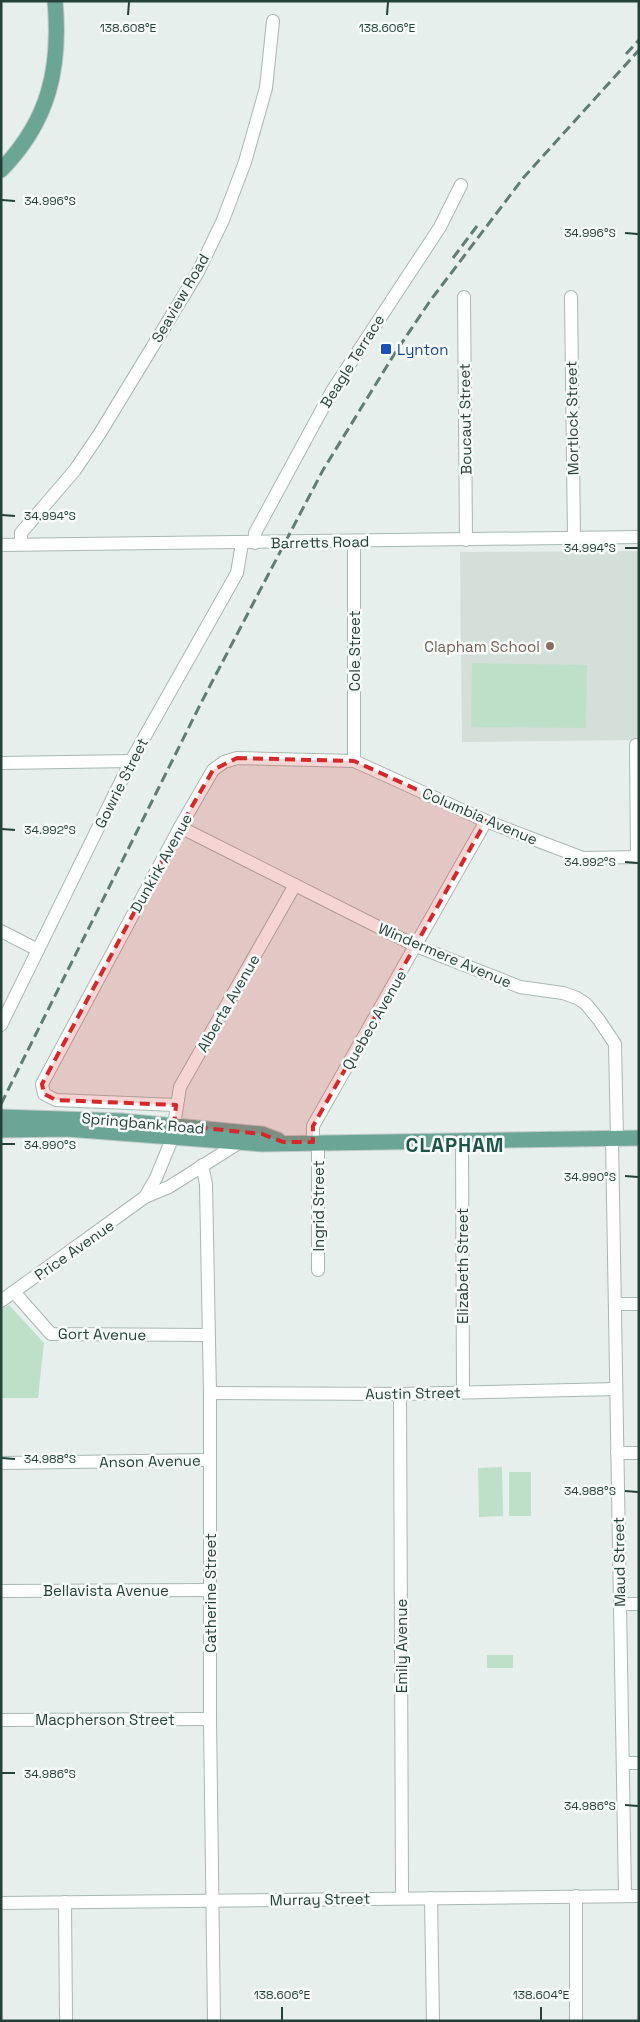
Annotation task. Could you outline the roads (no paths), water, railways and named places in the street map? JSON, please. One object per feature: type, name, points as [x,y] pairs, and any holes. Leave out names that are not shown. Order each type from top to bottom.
[{"type":"main road","points":[[1,170],[30,137],[46,104],[57,48],[55,1]]},
{"type":"main road","name":"Springbank Road","points":[[1,1117],[12,1125],[67,1129],[262,1134],[283,1142]]},
{"type":"main road","name":"Springbank Road","points":[[173,1132],[237,1144],[639,1138]]},
{"type":"street","name":"Seaview Road","points":[[21,544],[21,533],[75,470],[100,433],[198,272],[223,220],[245,162],[266,88],[274,21]]},
{"type":"street","name":"Beagle Terrace","points":[[249,543],[332,391],[440,227],[461,185]]},
{"type":"street","name":"Boucaut Street","points":[[464,297],[466,540]]},
{"type":"street","name":"Mortlock Street","points":[[571,297],[574,538]]},
{"type":"street","name":"Barretts Road","points":[[1,545],[639,538]]},
{"type":"street","name":"Cole Street","points":[[354,542],[354,760]]},
{"type":"street","name":"Gowrie Street","points":[[1,1025],[131,761],[237,573],[249,543]]},
{"type":"street","points":[[636,745],[638,857]]},
{"type":"street","name":"Dunkirk Avenue","points":[[42,1084],[180,826],[213,770],[224,762],[237,758],[354,760]]},
{"type":"street","name":"Columbia Avenue","points":[[354,760],[486,821],[583,858],[638,857]]},
{"type":"street","points":[[1,763],[131,761]]},
{"type":"street","name":"Quebec Avenue","points":[[315,1142],[313,1126],[486,821]]},
{"type":"street","name":"Windermere Avenue","points":[[180,826],[416,946],[520,987],[563,993],[586,1004],[609,1033],[615,1044],[614,1139]]},
{"type":"street","name":"Alberta Avenue","points":[[173,1132],[180,1088],[296,885]]},
{"type":"street","points":[[1,931],[38,950]]},
{"type":"street","name":"Springbank Road","points":[[42,1084],[44,1094],[56,1100],[176,1105]]},
{"type":"street","name":"Price Avenue","points":[[145,1198],[156,1178],[173,1132]]},
{"type":"street","name":"Maud Street","points":[[614,1139],[616,1389],[625,1896]]},
{"type":"street","name":"Elizabeth Street","points":[[462,1140],[463,1392]]},
{"type":"street","name":"Ingrid Street","points":[[315,1142],[318,1270]]},
{"type":"street","name":"Price Avenue","points":[[1,1301],[145,1198],[170,1187],[237,1144]]},
{"type":"street","name":"Catherine Street","points":[[202,1165],[206,1184],[210,1393],[208,1460],[211,1590],[210,1719],[214,2021]]},
{"type":"street","name":"Gort Avenue","points":[[14,1292],[51,1334],[208,1335]]},
{"type":"street","points":[[615,1304],[639,1304]]},
{"type":"street","name":"Austin Street","points":[[210,1393],[400,1394],[616,1389]]},
{"type":"street","name":"Emily Avenue","points":[[400,1394],[402,1898]]},
{"type":"street","points":[[617,1453],[639,1453]]},
{"type":"street","name":"Anson Avenue","points":[[1,1464],[208,1460]]},
{"type":"street","name":"Bellavista Avenue","points":[[1,1591],[211,1590]]},
{"type":"street","points":[[620,1604],[639,1604]]},
{"type":"street","name":"Macpherson Street","points":[[1,1720],[210,1719]]},
{"type":"street","points":[[623,1763],[639,1763]]},
{"type":"street","points":[[576,1896],[576,2021]]},
{"type":"street","name":"Murray Street","points":[[1,1903],[639,1896]]},
{"type":"street","points":[[431,1898],[433,2021]]},
{"type":"street","points":[[65,1902],[66,2021]]},
{"type":"railway","points":[[626,54],[639,40]]},
{"type":"railway","points":[[1,1104],[201,703],[323,470],[395,353],[430,301],[524,177],[639,50]]},
{"type":"railway","points":[[453,258],[480,222]]},
{"type":"place","name":"Lynton","points":[[386,349]]},
{"type":"place","name":"Clapham School","points":[[550,646]]},
{"type":"district","name":"CLAPHAM","points":[[455,1145]]}]
